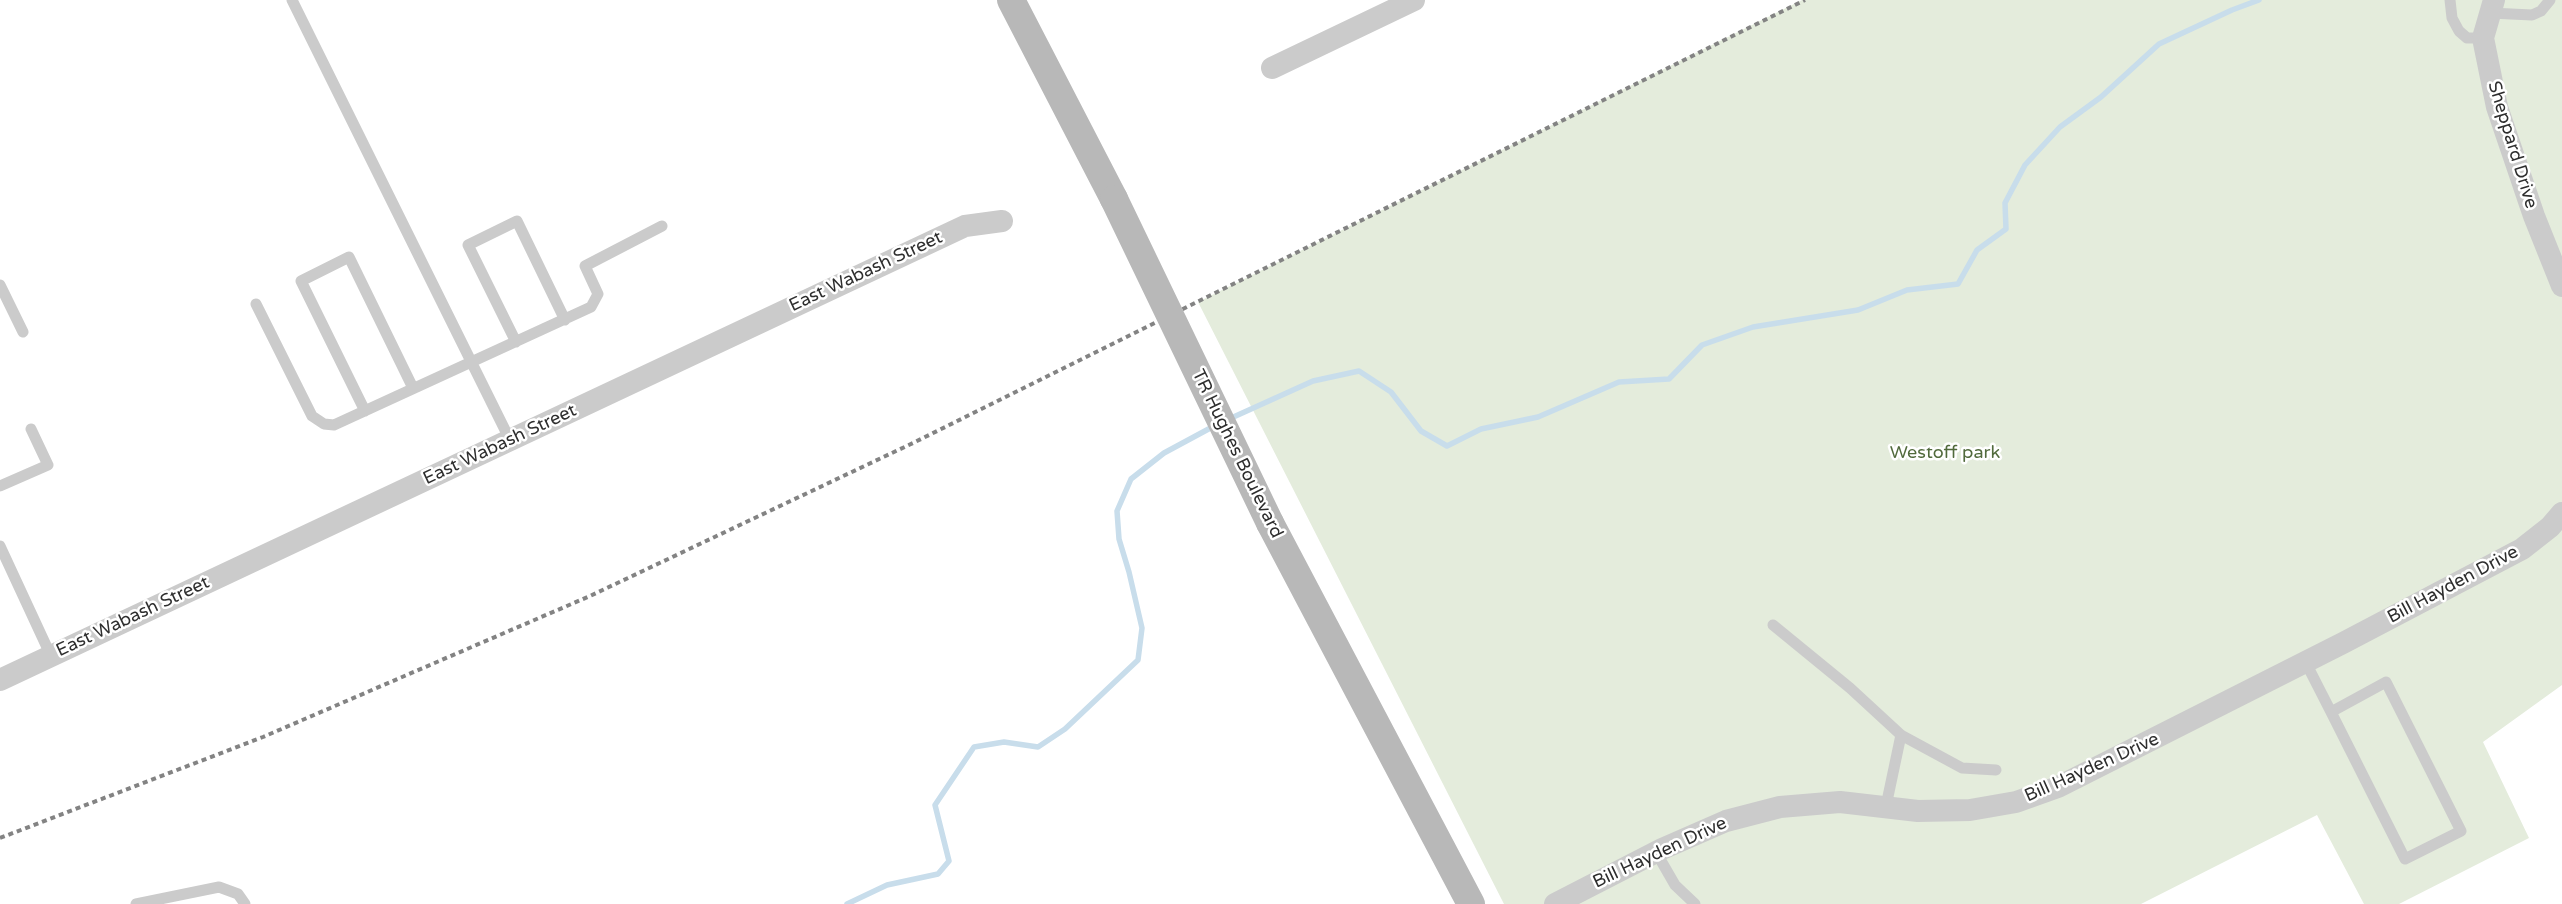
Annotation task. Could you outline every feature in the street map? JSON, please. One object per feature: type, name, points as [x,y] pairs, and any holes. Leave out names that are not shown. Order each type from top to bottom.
[{"type":"main road","name":"TR Hughes Boulevard","points":[[1011,0],[1114,199],[1270,522],[1471,904]]},
{"type":"street","points":[[1272,68],[1414,0]]},
{"type":"street","name":"Sheppard Drive","points":[[2492,6],[2483,38],[2497,107],[2534,216],[2562,286]]},
{"type":"street","name":"East Wabash Street","points":[[0,679],[965,226],[1002,221]]},
{"type":"street","name":"Bill Hayden Drive","points":[[1555,904],[1656,852],[1726,821],[1780,807],[1840,802],[1918,811],[1970,810],[2016,802],[2076,778],[2306,663],[2522,549],[2550,527],[2562,513]]},
{"type":"lane","points":[[292,0],[510,440]]},
{"type":"lane","points":[[2450,0],[2452,18],[2459,31],[2467,38],[2483,38]]},
{"type":"lane","points":[[2492,6],[2532,15],[2541,11],[2550,0]]},
{"type":"lane","points":[[516,342],[468,245],[517,221],[565,320]]},
{"type":"lane","points":[[256,304],[312,416],[324,424],[334,425],[591,307],[596,301],[598,294],[585,266],[662,226]]},
{"type":"lane","points":[[365,411],[301,281],[349,257],[413,388]]},
{"type":"lane","points":[[0,285],[23,332]]},
{"type":"lane","points":[[0,486],[48,465],[31,429]]},
{"type":"lane","points":[[0,546],[51,656]]},
{"type":"lane","points":[[1773,626],[1850,688],[1901,735],[1962,768],[1996,770]]},
{"type":"lane","points":[[2306,663],[2405,859],[2461,831],[2386,682],[2331,712]]},
{"type":"lane","points":[[1886,806],[1901,735]]},
{"type":"lane","points":[[1656,852],[1675,885],[1695,904]]},
{"type":"lane","points":[[136,904],[219,886],[238,894],[246,904]]},
{"type":"green space","name":"Westoff park","points":[[1802,0],[2562,0],[2562,685],[2483,742],[2529,838],[2399,904],[2364,904],[2317,815],[2141,904],[1504,904],[1198,302]]},
{"type":"waterway","points":[[1229,419],[1313,381],[1359,371],[1391,392],[1421,431],[1447,446],[1481,429],[1538,417],[1619,382],[1669,379],[1702,345],[1753,327],[1858,310],[1907,290],[1958,284],[1977,250],[2006,229],[2005,203],[2025,165],[2060,127],[2101,97],[2159,44],[2232,10],[2259,0]]},
{"type":"waterway","points":[[847,904],[887,885],[938,874],[949,861],[935,805],[974,747],[1004,742],[1038,747],[1065,729],[1138,660],[1142,628],[1119,539],[1117,511],[1131,479],[1164,453],[1216,425]]},
{"type":"railway","points":[[0,838],[263,737],[590,596],[913,443],[1805,0]]}]
